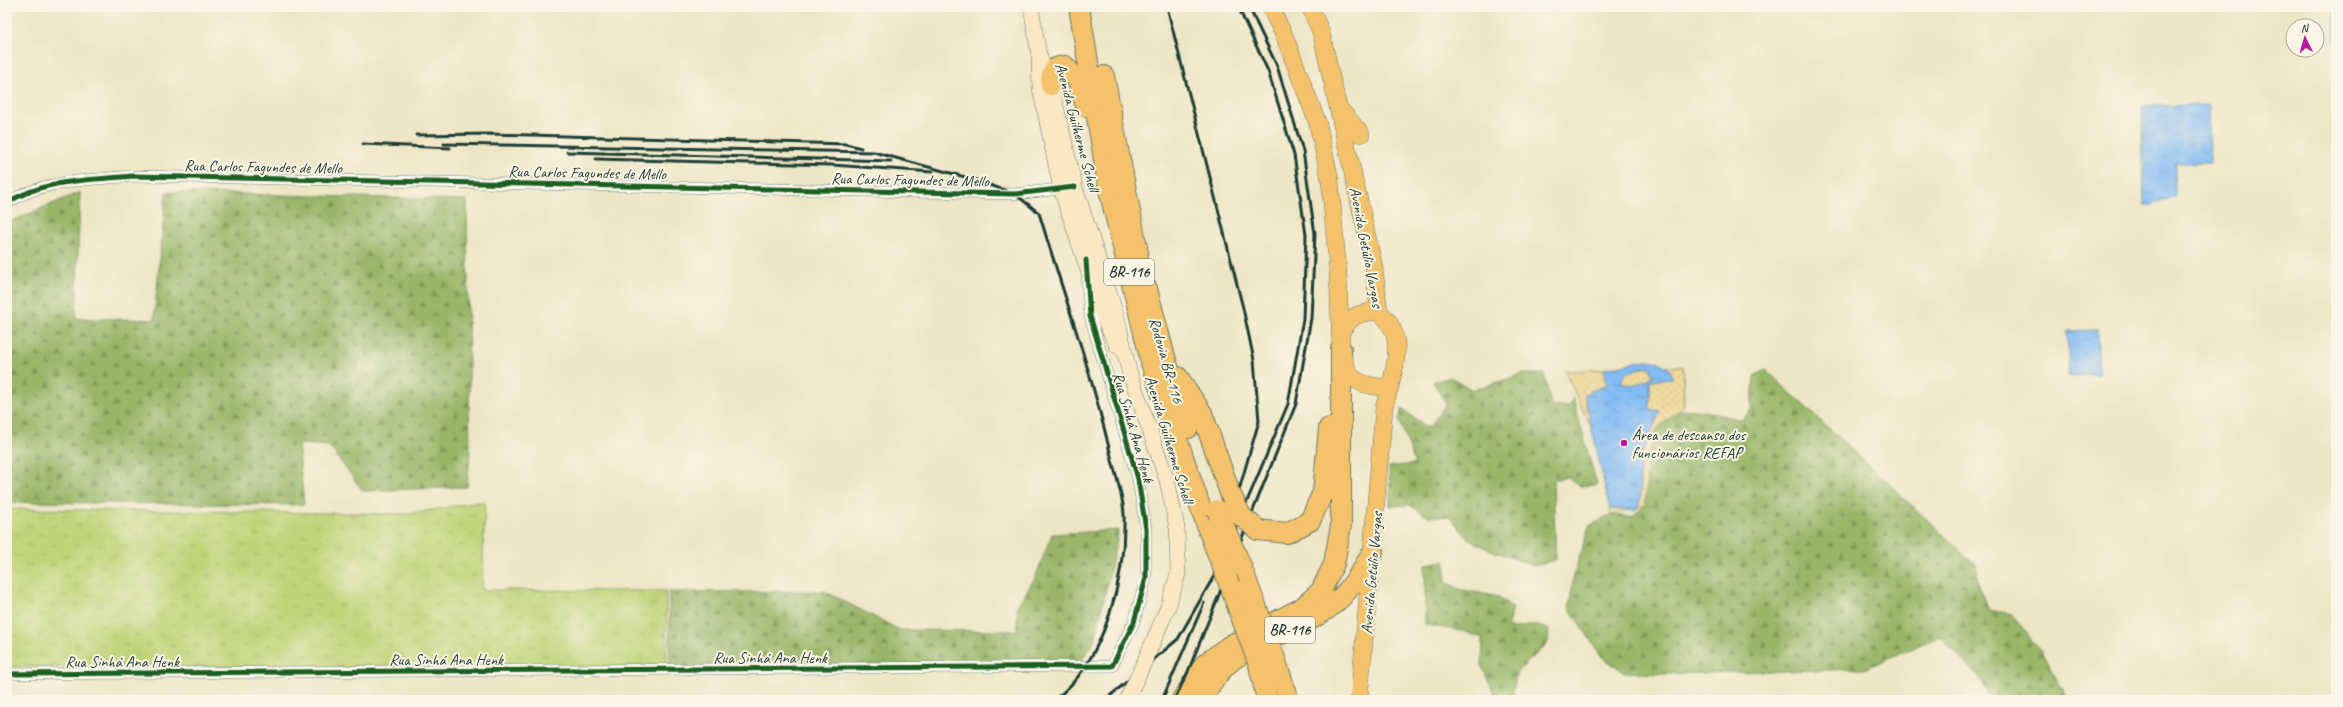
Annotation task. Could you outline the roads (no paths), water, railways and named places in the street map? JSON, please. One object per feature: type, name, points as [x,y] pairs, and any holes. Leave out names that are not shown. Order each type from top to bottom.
[{"type":"highway","name":"BR-116","points":[[1064,7],[1085,38]]},
{"type":"highway","name":"Rodovia BR-116","points":[[1079,7],[1109,190],[1152,366],[1208,529],[1242,619],[1289,700]]},
{"type":"highway","name":"Rodovia BR-116","points":[[1091,7],[1136,245],[1165,357],[1198,460],[1256,606],[1266,661],[1267,700]]},
{"type":"highway","points":[[1051,85],[1051,74],[1058,66],[1065,66],[1071,71],[1078,81],[1104,158]]},
{"type":"highway","name":"BR-116","points":[[1165,357],[1202,413],[1230,493],[1242,516],[1258,530],[1287,534],[1310,521],[1323,492],[1340,341]]},
{"type":"highway","points":[[1182,700],[1205,664],[1229,646],[1302,608],[1321,591],[1334,564],[1341,525],[1340,341]]},
{"type":"highway","name":"BR-116","points":[[1200,700],[1217,675],[1235,658],[1302,625],[1331,607],[1356,581],[1373,552]]},
{"type":"main road","name":"Avenida Guilherme Schell","points":[[1031,7],[1039,55],[1040,88],[1068,188],[1092,258],[1105,321],[1129,371],[1167,480],[1177,528],[1178,574],[1168,607],[1127,700]]},
{"type":"main road","name":"Avenida Getúlio Vargas","points":[[1270,7],[1284,35],[1318,124],[1330,180],[1338,273],[1340,341]]},
{"type":"main road","name":"Avenida Getúlio Vargas","points":[[1310,7],[1321,32],[1374,267],[1379,312],[1388,319],[1397,347],[1396,366],[1384,408],[1373,552],[1359,700]]},
{"type":"main road","name":"Avenida Guilherme Schell","points":[[1039,55],[1051,85],[1068,188]]},
{"type":"main road","points":[[1337,106],[1361,134]]},
{"type":"main road","points":[[1379,312],[1357,314],[1348,320],[1340,341],[1343,360],[1351,375],[1356,380],[1364,385],[1389,388]]},
{"type":"street","name":"Rua Carlos Fagundes de Mello","points":[[7,203],[44,187],[97,178],[163,177],[1015,194],[1068,188]]},
{"type":"street","name":"Rua Sinhá Ana Henk","points":[[7,674],[1112,666],[1134,622],[1146,578],[1146,529],[1138,479],[1090,316],[1092,258]]},
{"type":"water","points":[[2209,105],[2210,163],[2175,163],[2175,196],[2153,205],[2144,205],[2142,106]]},
{"type":"water","points":[[2097,330],[2099,374],[2069,376],[2067,331]]},
{"type":"water","name":"Área de descanso dos funcionários REFAP","points":[[1646,360],[1659,362],[1671,370],[1672,378],[1650,380],[1650,410],[1660,411],[1640,460],[1640,501],[1636,510],[1610,509],[1584,394],[1607,385],[1604,369]],"holes":[[[1643,367],[1651,368],[1653,376],[1642,382],[1630,385],[1623,383],[1621,380],[1626,373]]]},
{"type":"waterway","points":[[2335,7],[2336,42]]},
{"type":"railway","points":[[1105,700],[1178,639],[1214,576],[1259,421],[1254,360],[1243,308],[1167,7]]},
{"type":"railway","points":[[1226,551],[1288,404],[1303,319],[1306,235],[1294,155],[1268,71],[1238,7]]},
{"type":"railway","points":[[1174,700],[1187,674],[1296,404],[1311,318],[1315,234],[1303,151],[1277,66],[1249,7]]},
{"type":"railway","points":[[416,135],[490,134],[846,144],[861,148]]},
{"type":"railway","points":[[363,144],[450,148]]},
{"type":"railway","points":[[444,144],[874,152],[976,180],[1015,194],[1039,213],[1094,392],[1120,491],[1124,514],[1124,538],[1121,563],[1109,615],[1100,640],[1087,663],[1072,684],[1054,700]]},
{"type":"railway","points":[[567,152],[891,161]]},
{"type":"railway","points":[[596,159],[832,165],[933,172]]},
{"type":"railway","points":[[1162,700],[1204,603]]},
{"type":"place","name":"Área de descanso dos funcionários REFAP","points":[[1624,443]]}]
